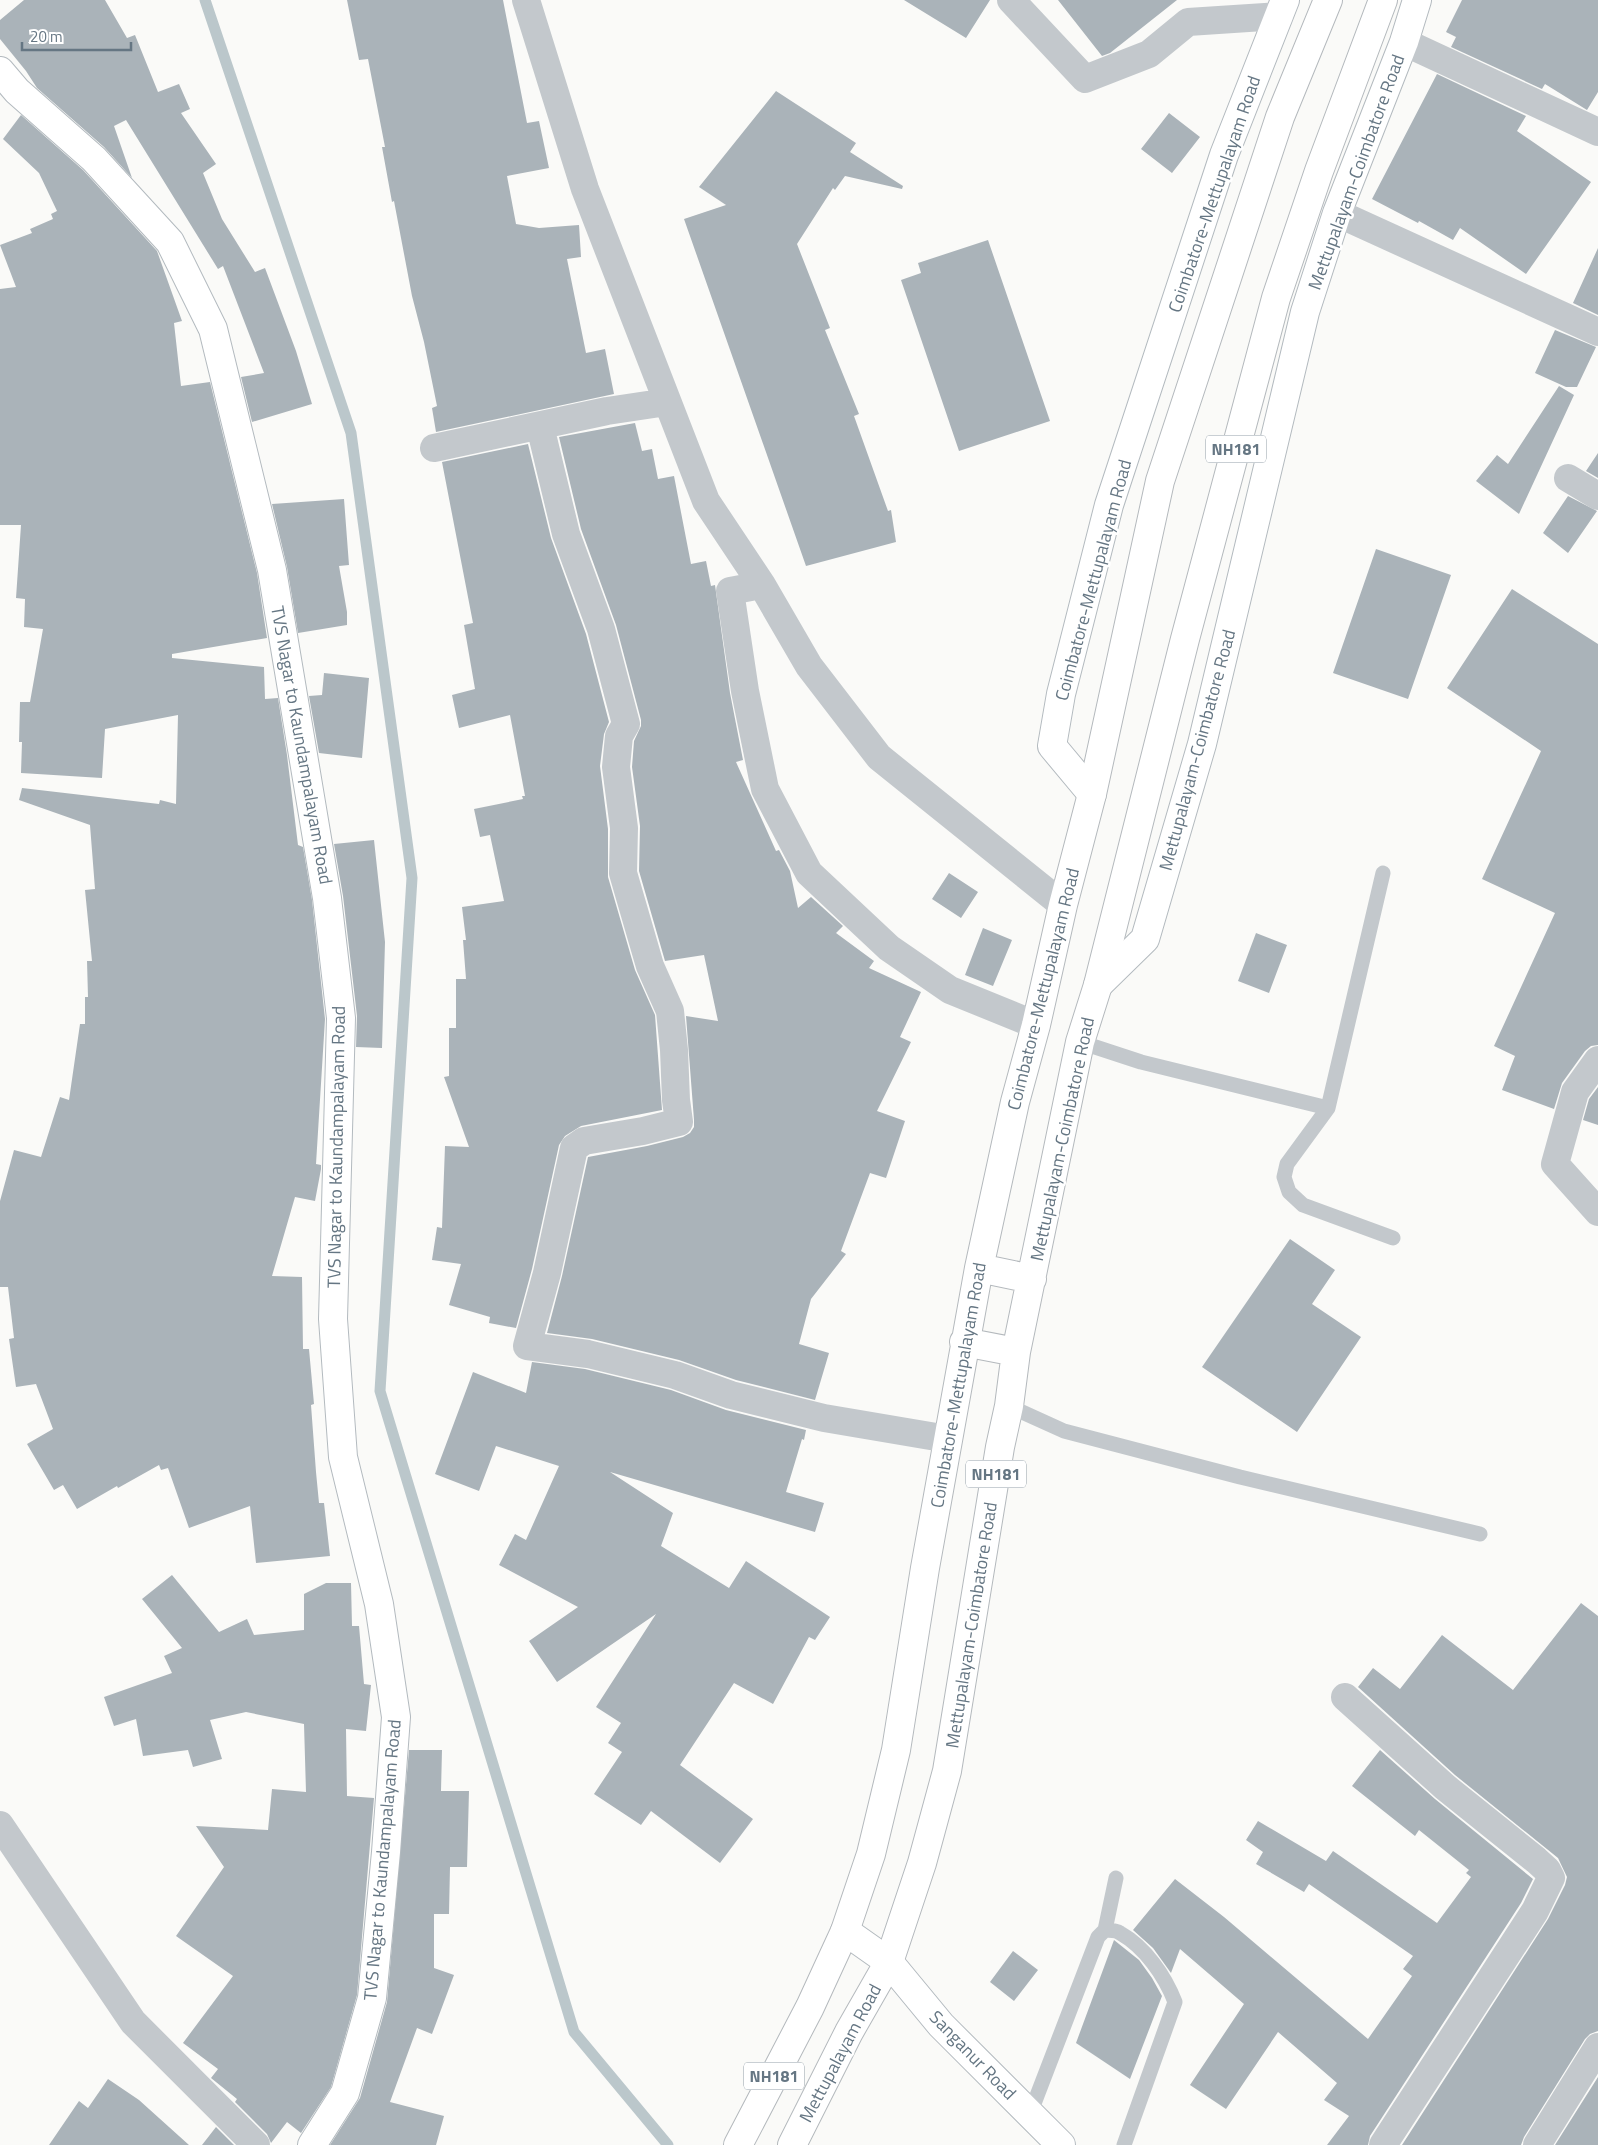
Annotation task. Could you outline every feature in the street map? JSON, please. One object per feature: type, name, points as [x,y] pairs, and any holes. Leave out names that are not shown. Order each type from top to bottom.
[{"type":"main road","points":[[1092,794],[1160,481],[1280,117],[1328,0]]},
{"type":"main road","name":"NH181","points":[[1098,985],[1185,639],[1276,298],[1319,171],[1383,0]]},
{"type":"main road","name":"Mettupalayam-Coimbatore Road","points":[[889,1962],[922,1863],[948,1771],[1000,1447],[1009,1406],[1016,1352],[1080,1042],[1098,985],[1145,939],[1202,744],[1305,312],[1337,213],[1404,42],[1417,0]]},
{"type":"main road","name":"Coimbatore-Mettupalayam Road","points":[[738,2145],[810,2007],[845,1931],[871,1854],[896,1750],[925,1568],[964,1342],[979,1268],[1015,1102],[1036,1025],[1062,905],[1092,794],[1052,746],[1061,694],[1109,505],[1224,155],[1282,8]]},
{"type":"main road","name":"TVS Nagar to Kaundampalayam Road","points":[[0,70],[17,90],[94,159],[170,242],[213,329],[272,570],[328,898],[341,1018],[333,1319],[343,1456],[379,1604],[396,1718],[372,1998],[345,2093],[312,2145]]},
{"type":"main road","points":[[979,1268],[1032,1279]]},
{"type":"main road","points":[[964,1342],[1016,1352]]},
{"type":"main road","name":"Sanganur Road","points":[[845,1931],[889,1962],[941,2025],[1061,2145]]},
{"type":"main road","name":"Mettupalayam Road","points":[[792,2145],[849,2032],[889,1962]]},
{"type":"street","points":[[526,0],[585,189],[706,500],[762,586],[808,666],[879,757],[1062,905]]},
{"type":"street","points":[[1011,0],[1085,79],[1149,54],[1188,22],[1282,8]]},
{"type":"street","points":[[1404,42],[1598,132]]},
{"type":"street","points":[[1337,213],[1598,332]]},
{"type":"street","points":[[434,448],[608,411],[668,402]]},
{"type":"street","points":[[540,426],[566,534],[601,629],[626,724],[619,736],[616,766],[624,828],[623,873],[650,966],[670,1011],[679,1122],[643,1131],[584,1141],[574,1148],[547,1273],[527,1346],[588,1354],[675,1375],[730,1395],[824,1418],[948,1439]]},
{"type":"street","points":[[1568,478],[1598,496]]},
{"type":"street","points":[[762,586],[730,591],[745,690],[765,789],[809,873],[889,948],[950,990],[1036,1025]]},
{"type":"street","points":[[1598,1060],[1575,1092],[1555,1164],[1598,1212]]},
{"type":"street","points":[[1345,1697],[1445,1787],[1536,1860],[1547,1870],[1551,1878],[1535,1910],[1383,2145]]},
{"type":"street","points":[[0,1825],[133,2022],[256,2145]]},
{"type":"street","points":[[1537,2145],[1598,2047]]},
{"type":"lane","points":[[1383,873],[1328,1108],[1287,1164],[1284,1177],[1289,1192],[1303,1205],[1392,1238]]},
{"type":"lane","points":[[1080,1042],[1141,1062],[1328,1108]]},
{"type":"lane","points":[[1009,1406],[1064,1432],[1240,1478],[1480,1534]]},
{"type":"lane","points":[[1030,2114],[1098,1937],[1105,1930],[1116,1878]]},
{"type":"lane","points":[[1105,1930],[1119,1932],[1150,1958],[1167,1982],[1175,2002],[1124,2145]]},
{"type":"building","points":[[24,0],[105,0],[127,38],[135,35],[158,92],[179,84],[190,109],[181,113],[216,164],[203,173],[222,219],[255,272],[265,268],[296,351],[312,404],[252,422],[241,377],[264,373],[223,266],[218,269],[126,120],[114,126],[132,178],[104,147],[37,88],[0,39],[0,20]]},
{"type":"building","points":[[347,0],[503,0],[527,123],[539,121],[549,168],[507,176],[516,224],[539,228],[579,225],[581,257],[567,259],[586,353],[605,349],[614,394],[436,432],[432,408],[437,406],[424,342],[412,296],[394,201],[392,202],[382,147],[385,147],[368,59],[359,60]]},
{"type":"building","points":[[904,0],[990,0],[966,38]]},
{"type":"building","points":[[1058,0],[1177,0],[1110,53],[1102,56]]},
{"type":"building","points":[[1462,0],[1598,0],[1598,92],[1587,110],[1545,84],[1542,89],[1451,47],[1456,37],[1446,32]]},
{"type":"building","points":[[1437,74],[1526,116],[1517,131],[1591,182],[1526,274],[1460,228],[1453,240],[1419,221],[1418,223],[1372,199]]},
{"type":"building","points":[[776,91],[856,143],[850,152],[903,186],[902,189],[845,176],[835,190],[833,188],[797,244],[830,328],[825,330],[859,414],[854,416],[888,511],[891,510],[896,542],[806,566],[684,219],[726,205],[699,187]]},
{"type":"building","points":[[1169,113],[1200,137],[1172,173],[1141,149]]},
{"type":"building","points":[[21,115],[83,170],[157,251],[182,321],[174,323],[181,386],[210,382],[257,573],[267,638],[172,654],[172,658],[264,667],[265,699],[278,698],[298,845],[303,847],[312,900],[325,1019],[316,1164],[321,1165],[321,1169],[315,1201],[295,1197],[272,1276],[302,1277],[303,1349],[309,1349],[314,1404],[311,1405],[319,1503],[324,1503],[330,1556],[256,1563],[250,1506],[189,1528],[168,1468],[161,1470],[159,1465],[77,1509],[63,1485],[54,1490],[27,1444],[53,1429],[36,1384],[16,1387],[9,1339],[14,1338],[8,1287],[0,1287],[0,1201],[14,1150],[41,1157],[60,1097],[69,1100],[80,1024],[85,1024],[85,997],[88,997],[87,961],[92,961],[85,890],[95,889],[90,825],[19,800],[22,788],[159,804],[160,800],[176,804],[178,715],[105,729],[102,778],[21,773],[22,742],[19,742],[20,702],[30,702],[43,629],[24,627],[25,599],[16,598],[21,525],[0,525],[0,289],[16,287],[0,245],[32,233],[30,229],[53,219],[51,214],[57,211],[39,173],[3,139]]},
{"type":"building","points":[[988,240],[1050,421],[959,451],[901,280],[921,273],[918,263]]},
{"type":"building","points":[[1598,248],[1598,315],[1573,303]]},
{"type":"building","points":[[1555,330],[1596,347],[1577,387],[1566,387],[1535,373]]},
{"type":"building","points":[[1559,386],[1574,395],[1519,514],[1476,481],[1497,455],[1508,464]]},
{"type":"building","points":[[635,423],[642,451],[652,449],[658,479],[674,476],[691,564],[706,561],[711,586],[715,585],[730,693],[743,760],[736,762],[776,851],[779,850],[790,871],[798,908],[811,897],[843,926],[836,933],[874,961],[869,968],[921,992],[900,1037],[911,1042],[877,1111],[905,1121],[886,1178],[870,1173],[841,1251],[846,1254],[811,1299],[799,1344],[829,1353],[815,1400],[736,1380],[679,1360],[592,1339],[547,1333],[562,1276],[588,1157],[647,1146],[683,1137],[690,1133],[694,1127],[694,1120],[686,1016],[718,1021],[704,955],[665,961],[639,871],[640,826],[632,767],[634,741],[641,726],[641,720],[616,625],[581,529],[559,437]]},
{"type":"building","points":[[528,444],[551,538],[586,634],[609,722],[604,734],[600,766],[608,829],[608,877],[635,970],[655,1015],[662,1110],[581,1126],[565,1136],[559,1145],[532,1269],[516,1328],[489,1323],[490,1317],[449,1305],[461,1264],[432,1260],[437,1227],[442,1228],[445,1146],[469,1147],[444,1077],[449,1076],[449,1028],[456,1028],[456,979],[466,979],[463,940],[466,940],[462,907],[504,901],[490,835],[480,837],[474,809],[523,799],[522,796],[525,796],[510,715],[459,728],[452,695],[475,689],[464,625],[473,623],[442,462]]},
{"type":"building","points":[[1598,453],[1598,478],[1586,471]]},
{"type":"building","points":[[1568,496],[1597,511],[1568,553],[1543,533]]},
{"type":"building","points":[[344,499],[349,565],[339,566],[347,612],[347,625],[298,633],[287,567],[272,504]]},
{"type":"building","points":[[1376,549],[1451,575],[1408,699],[1333,673]]},
{"type":"building","points":[[1512,589],[1598,644],[1598,1045],[1591,1046],[1585,1051],[1562,1083],[1554,1109],[1502,1090],[1515,1056],[1494,1046],[1555,913],[1482,879],[1541,751],[1447,688]]},
{"type":"building","points":[[324,673],[369,678],[362,758],[319,753],[309,696],[322,695]]},
{"type":"building","points":[[374,840],[385,942],[382,1048],[356,1047],[357,1016],[343,896],[334,844]]},
{"type":"building","points":[[949,873],[978,892],[961,918],[932,899]]},
{"type":"building","points":[[983,928],[1012,940],[993,986],[965,975]]},
{"type":"building","points":[[1256,933],[1287,945],[1269,993],[1238,981]]},
{"type":"building","points":[[1598,1087],[1598,1125],[1583,1120],[1589,1099]]},
{"type":"building","points":[[1290,1239],[1335,1270],[1312,1304],[1361,1337],[1297,1432],[1202,1367]]},
{"type":"building","points":[[532,1362],[585,1369],[671,1390],[726,1410],[806,1430],[786,1492],[824,1503],[815,1532],[610,1472],[673,1513],[661,1546],[729,1588],[746,1561],[830,1617],[815,1640],[809,1637],[773,1704],[734,1683],[680,1765],[753,1819],[720,1863],[651,1811],[641,1825],[594,1794],[622,1752],[608,1743],[621,1723],[596,1707],[656,1614],[557,1682],[529,1641],[578,1607],[499,1565],[515,1534],[526,1540],[559,1466],[496,1446],[479,1491],[435,1474],[473,1372],[526,1393]]},
{"type":"building","points":[[172,1575],[219,1632],[247,1619],[254,1635],[304,1630],[304,1594],[326,1583],[351,1583],[352,1626],[359,1626],[364,1684],[371,1685],[366,1731],[346,1729],[347,1796],[374,1798],[357,1995],[331,2087],[301,2133],[287,2122],[271,2143],[267,2134],[235,2102],[237,2099],[211,2078],[218,2069],[183,2043],[233,1976],[176,1936],[224,1867],[196,1826],[268,1830],[272,1789],[306,1792],[304,1724],[246,1712],[210,1720],[222,1759],[193,1767],[188,1750],[143,1756],[136,1719],[114,1726],[104,1697],[172,1673],[164,1656],[182,1648],[142,1599]]},
{"type":"building","points":[[1581,1603],[1598,1616],[1598,2031],[1590,2034],[1585,2039],[1524,2137],[1521,2145],[1402,2145],[1548,1919],[1567,1877],[1558,1858],[1455,1775],[1358,1687],[1373,1668],[1400,1689],[1442,1635],[1513,1690]]},
{"type":"building","points":[[409,1750],[442,1750],[441,1791],[469,1791],[467,1867],[450,1867],[449,1914],[434,1914],[434,1968],[454,1975],[432,2034],[417,2028],[390,2102],[444,2116],[436,2145],[330,2145],[360,2098],[387,2002]]},
{"type":"building","points":[[1380,1750],[1435,1799],[1533,1879],[1521,1903],[1370,2136],[1368,2145],[1327,2145],[1349,2116],[1324,2100],[1337,2083],[1278,2032],[1226,2109],[1190,2085],[1244,2004],[1180,1949],[1171,1973],[1153,1948],[1133,1930],[1175,1879],[1224,1917],[1368,2039],[1412,1976],[1403,1969],[1413,1956],[1309,1884],[1304,1892],[1256,1864],[1263,1852],[1246,1840],[1258,1821],[1326,1861],[1333,1851],[1437,1923],[1471,1877],[1466,1873],[1469,1870],[1419,1830],[1415,1836],[1352,1786]]},
{"type":"building","points":[[1114,1940],[1139,1960],[1162,1996],[1130,2079],[1076,2043]]},
{"type":"building","points":[[1013,1951],[1038,1970],[1014,2001],[990,1982]]},
{"type":"building","points":[[1598,2077],[1598,2145],[1555,2145]]},
{"type":"building","points":[[108,2079],[139,2100],[189,2145],[49,2145],[79,2101],[88,2108]]},
{"type":"building","points":[[216,2127],[234,2145],[202,2145]]},
{"type":"waterway","points":[[205,0],[351,433],[412,878],[380,1391],[574,2032],[668,2145]]}]
